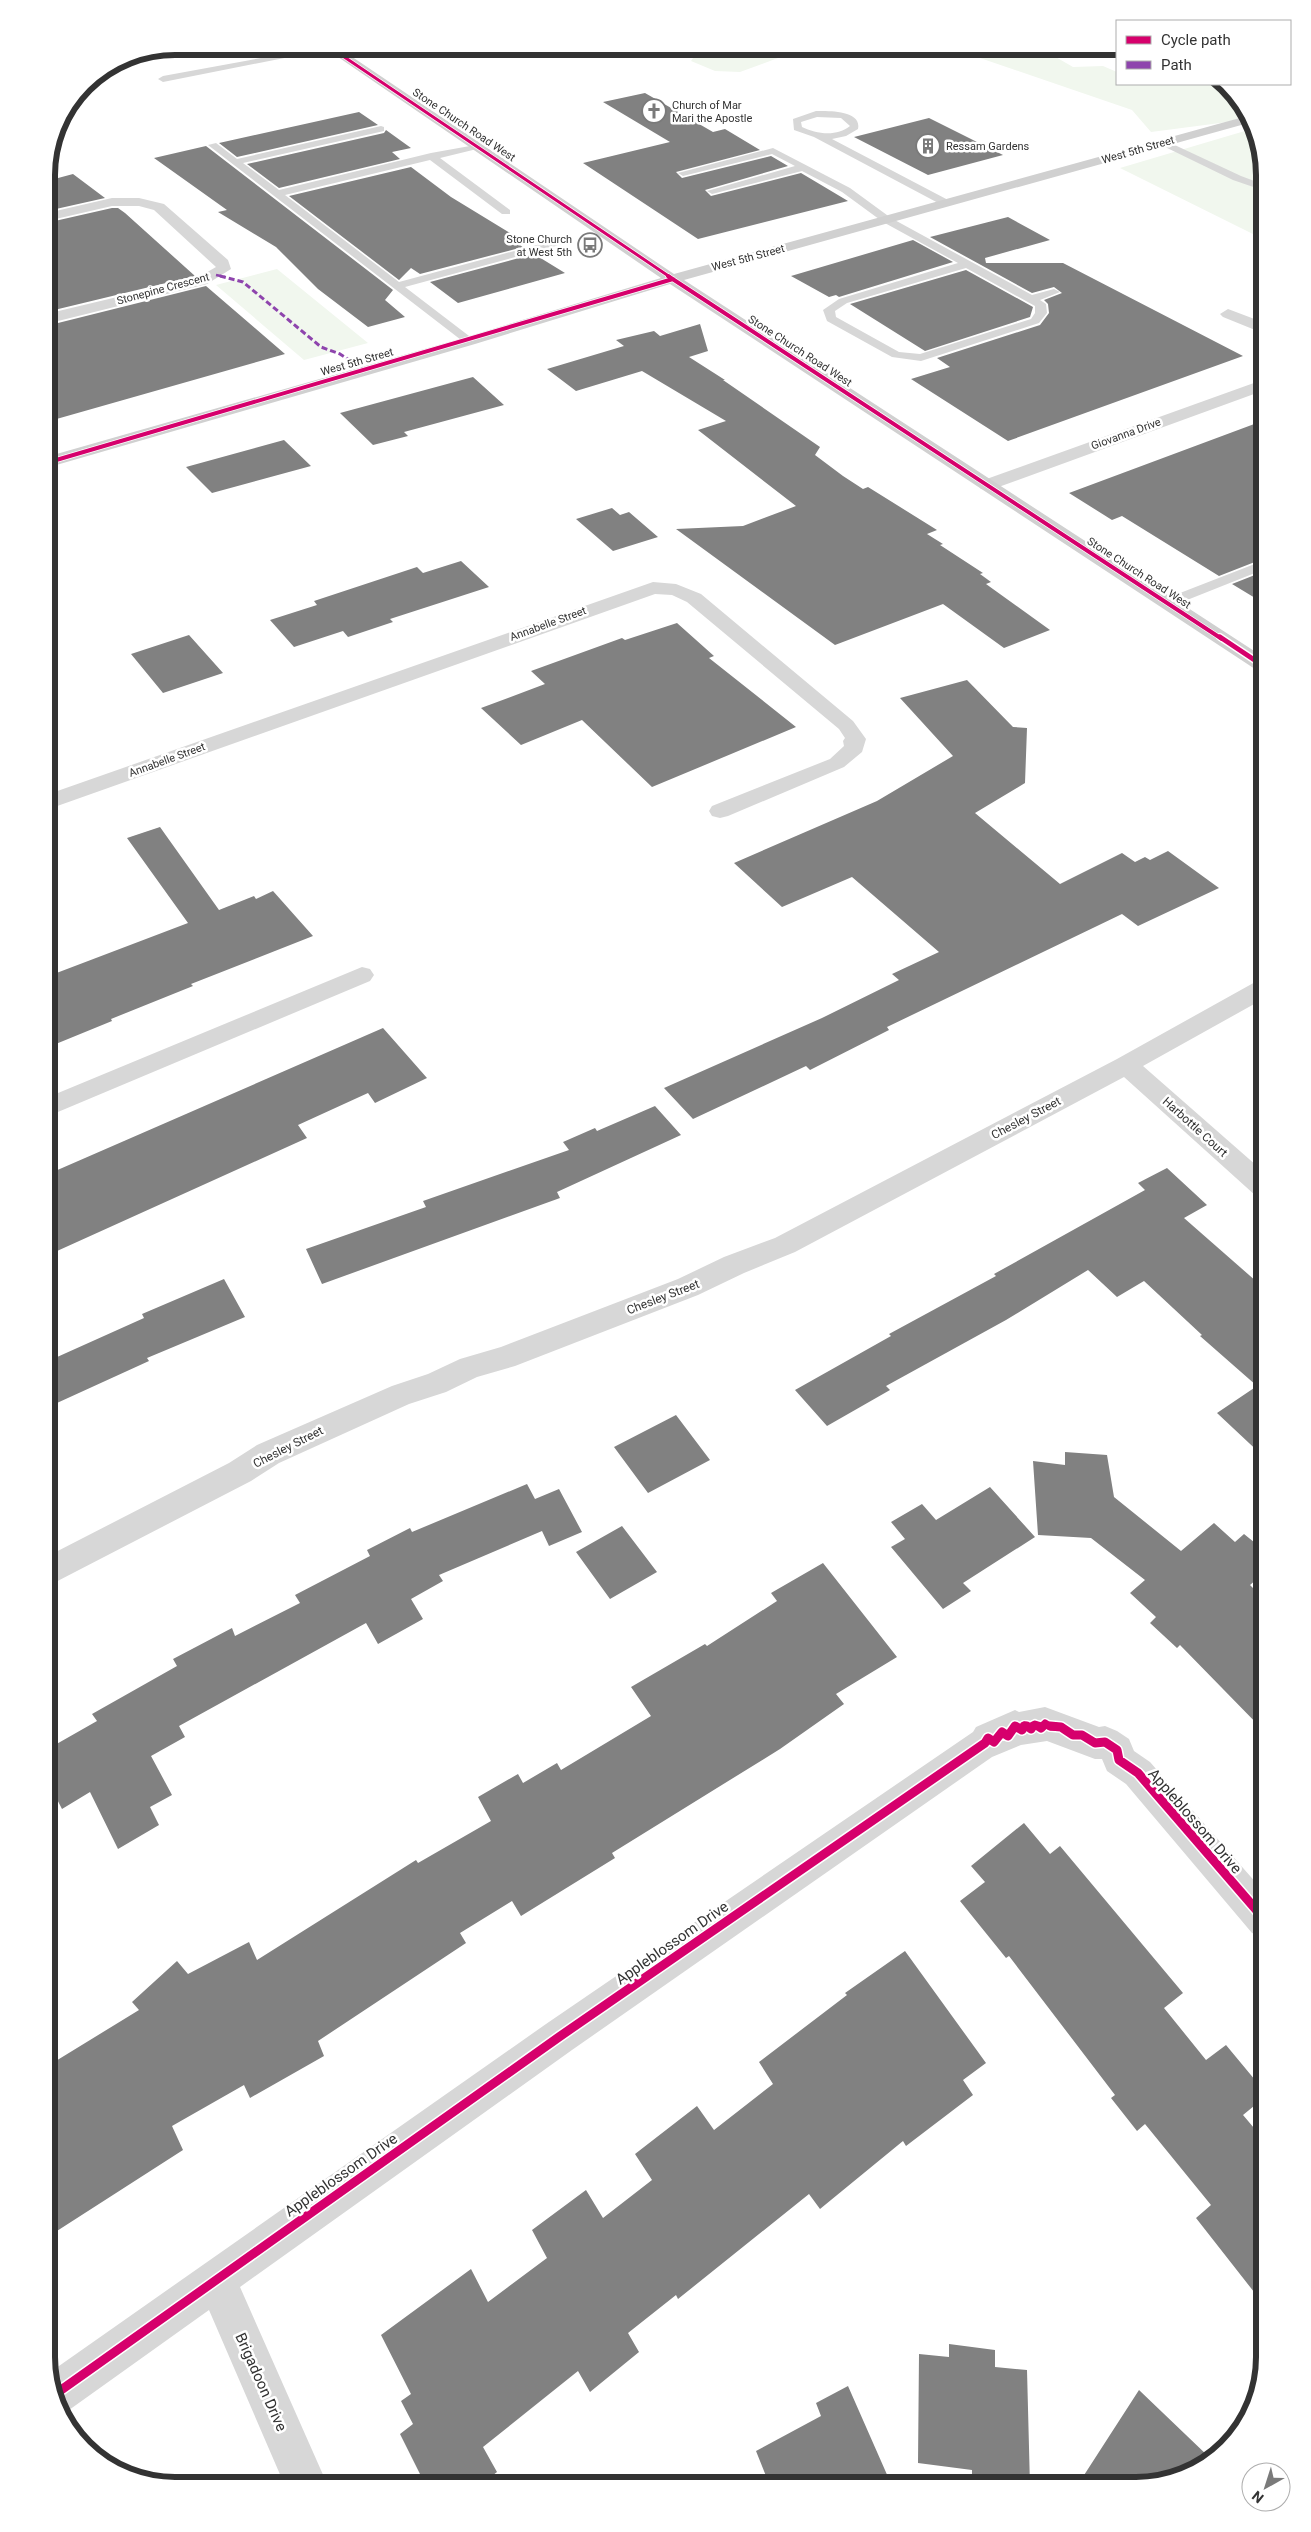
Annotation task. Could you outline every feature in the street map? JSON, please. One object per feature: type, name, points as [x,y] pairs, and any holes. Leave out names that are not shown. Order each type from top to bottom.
[{"type":"main road","name":"Stone Church Road West","points":[[342,55],[674,279],[1256,661]]},
{"type":"main road","name":"West 5th Street","points":[[55,460],[469,341],[674,279],[1243,121]]},
{"type":"street","name":"Stonepine Crescent","points":[[55,215],[112,202],[139,202],[159,206],[223,263],[224,269],[202,281],[55,317]]},
{"type":"street","points":[[1228,314],[1256,325]]},
{"type":"street","name":"Giovanna Drive","points":[[987,485],[1256,387]]},
{"type":"street","name":"Annabelle Street","points":[[55,800],[652,588],[676,590],[694,598],[846,725],[856,739],[853,741],[855,748],[837,763],[720,811]]},
{"type":"street","points":[[55,1104],[362,975]]},
{"type":"street","name":"Chesley Street","points":[[55,1568],[240,1472],[268,1454],[371,1406],[688,1287],[734,1264],[785,1245],[1126,1065],[1256,992]]},
{"type":"street","name":"Harbottle Court","points":[[1126,1065],[1256,1181]]},
{"type":"street","name":"Appleblossom Drive","points":[[60,2391],[559,2037],[985,1743],[988,1738],[994,1742],[1002,1732],[1008,1736],[1015,1726],[1022,1730],[1025,1725],[1031,1729],[1035,1724],[1041,1728],[1045,1723],[1051,1727],[1061,1727],[1073,1735],[1082,1735],[1094,1743],[1105,1742],[1117,1750],[1119,1760],[1138,1773],[1256,1910]]},
{"type":"street","name":"Brigadoon Drive","points":[[216,2279],[303,2477]]},
{"type":"lane","points":[[163,79],[288,55]]},
{"type":"lane","points":[[817,135],[846,133],[852,130],[854,123],[844,116],[826,114],[807,115],[796,121],[795,124],[802,131],[817,135],[946,203]]},
{"type":"lane","points":[[235,162],[381,129]]},
{"type":"lane","points":[[1164,143],[1237,178],[1256,185]]},
{"type":"lane","points":[[213,145],[469,341]]},
{"type":"lane","points":[[276,194],[478,146]]},
{"type":"lane","points":[[683,173],[773,151],[846,190],[888,220],[968,264],[1040,304],[1041,313],[1035,321],[922,358],[896,356],[831,319],[829,310],[843,301],[968,264]]},
{"type":"lane","points":[[430,156],[506,212]]},
{"type":"lane","points":[[712,191],[804,168]]},
{"type":"lane","points":[[396,286],[559,242]]},
{"type":"lane","points":[[1031,299],[1054,292]]},
{"type":"lane","points":[[1167,603],[1256,568]]},
{"type":"shaded area","points":[[695,55],[800,55],[778,58],[740,72],[715,71],[691,61]]},
{"type":"shaded area","points":[[971,55],[1052,55],[1073,67],[1103,66],[1116,72],[1116,85],[1215,85],[1231,102],[1241,117],[1228,122],[1151,132],[1132,110]]},
{"type":"shaded area","points":[[1248,130],[1255,159],[1256,236],[1120,168]]},
{"type":"shaded area","points":[[277,269],[368,343],[304,360],[216,285]]},
{"type":"building","points":[[645,93],[713,132],[725,129],[760,150],[676,172],[682,178],[771,156],[788,166],[705,190],[711,196],[801,173],[848,201],[698,239],[583,163],[670,142],[603,102]]},
{"type":"building","points":[[359,112],[378,125],[237,157],[219,143]]},
{"type":"building","name":"Ressam Gardens","points":[[929,118],[1003,155],[928,175],[854,137]]},
{"type":"building","points":[[386,130],[411,148],[392,152],[400,159],[279,188],[247,164],[384,133]]},
{"type":"building","points":[[206,146],[393,290],[385,300],[405,317],[368,327],[318,289],[276,247],[218,212],[227,210],[154,158]]},
{"type":"building","points":[[411,167],[451,197],[520,239],[513,241],[523,247],[420,274],[411,268],[399,280],[289,196]]},
{"type":"building","points":[[73,174],[105,198],[55,209],[55,179]]},
{"type":"building","points":[[118,208],[195,276],[55,310],[55,221]]},
{"type":"building","points":[[1008,217],[1050,240],[985,258],[986,263],[1063,263],[1243,356],[1008,441],[911,379],[950,367],[937,358],[1040,325],[1049,313],[1048,304],[1044,300],[1062,293],[1054,287],[1032,293],[930,237]]},
{"type":"building","points":[[913,240],[953,262],[839,297],[836,295],[829,297],[791,276]]},
{"type":"building","points":[[534,254],[565,273],[458,303],[430,282]]},
{"type":"building","points":[[966,270],[1033,307],[1030,317],[925,351],[850,304]]},
{"type":"building","points":[[206,286],[285,354],[55,419],[55,324]]},
{"type":"building","points":[[700,324],[708,351],[689,357],[820,447],[815,455],[843,476],[863,489],[868,487],[937,530],[927,534],[943,544],[940,545],[983,573],[980,574],[991,582],[986,584],[1050,630],[1004,648],[943,604],[835,645],[676,529],[743,526],[796,506],[698,430],[726,421],[642,371],[576,391],[547,369],[624,346],[616,340],[654,331],[660,336]]},
{"type":"building","points":[[473,377],[504,405],[404,432],[408,436],[373,445],[340,413]]},
{"type":"building","points":[[1256,423],[1256,562],[1219,576],[1122,516],[1112,520],[1069,493]]},
{"type":"building","points":[[284,440],[311,466],[212,493],[186,467]]},
{"type":"building","points":[[612,508],[620,515],[629,512],[658,537],[613,551],[576,519]]},
{"type":"building","points":[[461,561],[489,587],[390,619],[393,622],[348,637],[343,631],[294,647],[270,620],[317,605],[314,601],[417,567],[423,573]]},
{"type":"building","points":[[1256,575],[1256,599],[1232,584]]},
{"type":"building","points":[[677,623],[714,656],[709,658],[796,727],[652,787],[582,720],[521,745],[481,708],[545,684],[531,671],[622,638],[625,640]]},
{"type":"building","points":[[189,635],[223,673],[163,693],[131,654]]},
{"type":"building","points":[[967,680],[1013,727],[1027,728],[1025,783],[975,813],[1060,884],[1122,853],[1135,862],[1145,857],[1150,860],[1168,851],[1219,888],[1138,926],[1122,914],[887,1027],[889,1030],[810,1070],[806,1066],[693,1119],[664,1088],[822,1018],[899,980],[892,974],[939,952],[852,877],[782,907],[734,863],[877,801],[953,756],[900,698]]},
{"type":"building","points":[[160,827],[219,910],[254,896],[256,899],[273,891],[313,936],[191,984],[193,986],[111,1019],[112,1021],[55,1044],[55,974],[188,923],[127,838]]},
{"type":"building","points":[[383,1028],[427,1078],[375,1103],[368,1093],[298,1125],[307,1138],[55,1252],[55,1171]]},
{"type":"building","points":[[655,1106],[681,1135],[557,1192],[560,1198],[322,1284],[306,1249],[426,1207],[423,1201],[569,1150],[563,1142],[595,1128],[597,1131]]},
{"type":"building","points":[[1167,1168],[1207,1205],[1184,1218],[1256,1281],[1256,1385],[1200,1336],[1202,1335],[1144,1281],[1117,1297],[1088,1270],[1006,1320],[886,1386],[890,1390],[827,1426],[795,1390],[891,1336],[889,1334],[996,1276],[994,1274],[1145,1190],[1138,1183]]},
{"type":"building","points":[[224,1279],[245,1317],[147,1358],[149,1361],[55,1404],[55,1358],[144,1318],[142,1314]]},
{"type":"building","points":[[1256,1387],[1256,1450],[1217,1413]]},
{"type":"building","points":[[676,1415],[710,1460],[648,1493],[614,1447]]},
{"type":"building","points":[[1065,1452],[1107,1455],[1114,1497],[1181,1551],[1214,1523],[1235,1542],[1244,1534],[1256,1544],[1256,1580],[1250,1585],[1256,1591],[1256,1723],[1180,1645],[1177,1648],[1150,1623],[1156,1617],[1130,1593],[1145,1580],[1091,1538],[1038,1535],[1033,1461],[1065,1465]]},
{"type":"building","points":[[527,1484],[535,1499],[559,1489],[582,1532],[549,1546],[542,1531],[439,1575],[443,1581],[411,1599],[423,1619],[378,1644],[366,1623],[179,1726],[185,1737],[151,1756],[172,1795],[150,1807],[159,1825],[118,1849],[90,1792],[62,1809],[55,1795],[55,1745],[97,1721],[92,1714],[177,1666],[173,1659],[232,1628],[235,1636],[300,1603],[295,1595],[370,1556],[367,1550],[410,1528],[412,1532]]},
{"type":"building","points":[[990,1487],[1035,1537],[963,1583],[971,1591],[943,1609],[891,1547],[905,1539],[891,1522],[922,1504],[936,1520]]},
{"type":"building","points":[[622,1526],[657,1572],[610,1599],[576,1552]]},
{"type":"building","points":[[823,1563],[897,1657],[836,1694],[844,1704],[780,1749],[612,1853],[615,1858],[521,1916],[512,1901],[460,1933],[466,1943],[318,2041],[324,2056],[250,2098],[244,2085],[172,2126],[183,2150],[55,2232],[55,2061],[139,2010],[132,2002],[177,1961],[188,1974],[249,1942],[257,1960],[416,1860],[418,1863],[491,1821],[478,1797],[518,1774],[523,1783],[557,1763],[561,1770],[651,1716],[631,1687],[705,1644],[707,1646],[777,1601],[771,1593]]},
{"type":"building","points":[[1024,1823],[1050,1854],[1060,1846],[1183,1993],[1164,2008],[1206,2060],[1226,2045],[1256,2081],[1256,2104],[1243,2115],[1256,2130],[1256,2295],[1196,2218],[1211,2205],[1145,2124],[1137,2131],[1111,2098],[1115,2095],[1009,1956],[1006,1958],[960,1901],[985,1882],[971,1866]]},
{"type":"building","points":[[905,1951],[986,2063],[963,2080],[973,2095],[906,2146],[903,2141],[820,2209],[809,2194],[678,2299],[676,2295],[628,2333],[639,2352],[590,2392],[578,2371],[483,2447],[497,2472],[491,2477],[422,2477],[400,2434],[413,2424],[401,2401],[411,2394],[381,2335],[471,2269],[488,2302],[547,2258],[532,2230],[586,2190],[603,2218],[652,2180],[635,2154],[697,2106],[714,2130],[773,2084],[759,2062],[847,1995],[845,1993]]},
{"type":"building","points":[[949,2344],[995,2350],[995,2367],[1027,2370],[1030,2477],[972,2477],[972,2470],[918,2463],[919,2354],[949,2357]]},
{"type":"building","points":[[848,2386],[888,2477],[766,2477],[756,2451],[821,2416],[816,2403]]},
{"type":"building","points":[[1139,2390],[1206,2454],[1189,2465],[1159,2475],[1083,2477]]},
{"type":"marked path","points":[[216,275],[243,282],[321,347],[340,354],[365,370]]},
{"type":"cycle path","points":[[341,55],[696,295],[1256,661]]},
{"type":"cycle path","points":[[55,460],[673,279]]},
{"type":"cycle path","points":[[60,2391],[559,2037],[985,1743],[988,1738],[994,1742],[1002,1732],[1008,1736],[1015,1726],[1022,1730],[1025,1725],[1031,1729],[1035,1724],[1041,1728],[1045,1723],[1051,1727],[1061,1727],[1073,1735],[1082,1735],[1095,1743],[1105,1742],[1117,1750],[1119,1760],[1138,1773],[1256,1910]]},
{"type":"place","name":"Church of Mar Mari the Apostle","points":[[654,111]]},
{"type":"place","name":"Ressam Gardens","points":[[928,146]]},
{"type":"place","name":"Stone Church at West 5th","points":[[590,245]]}]
